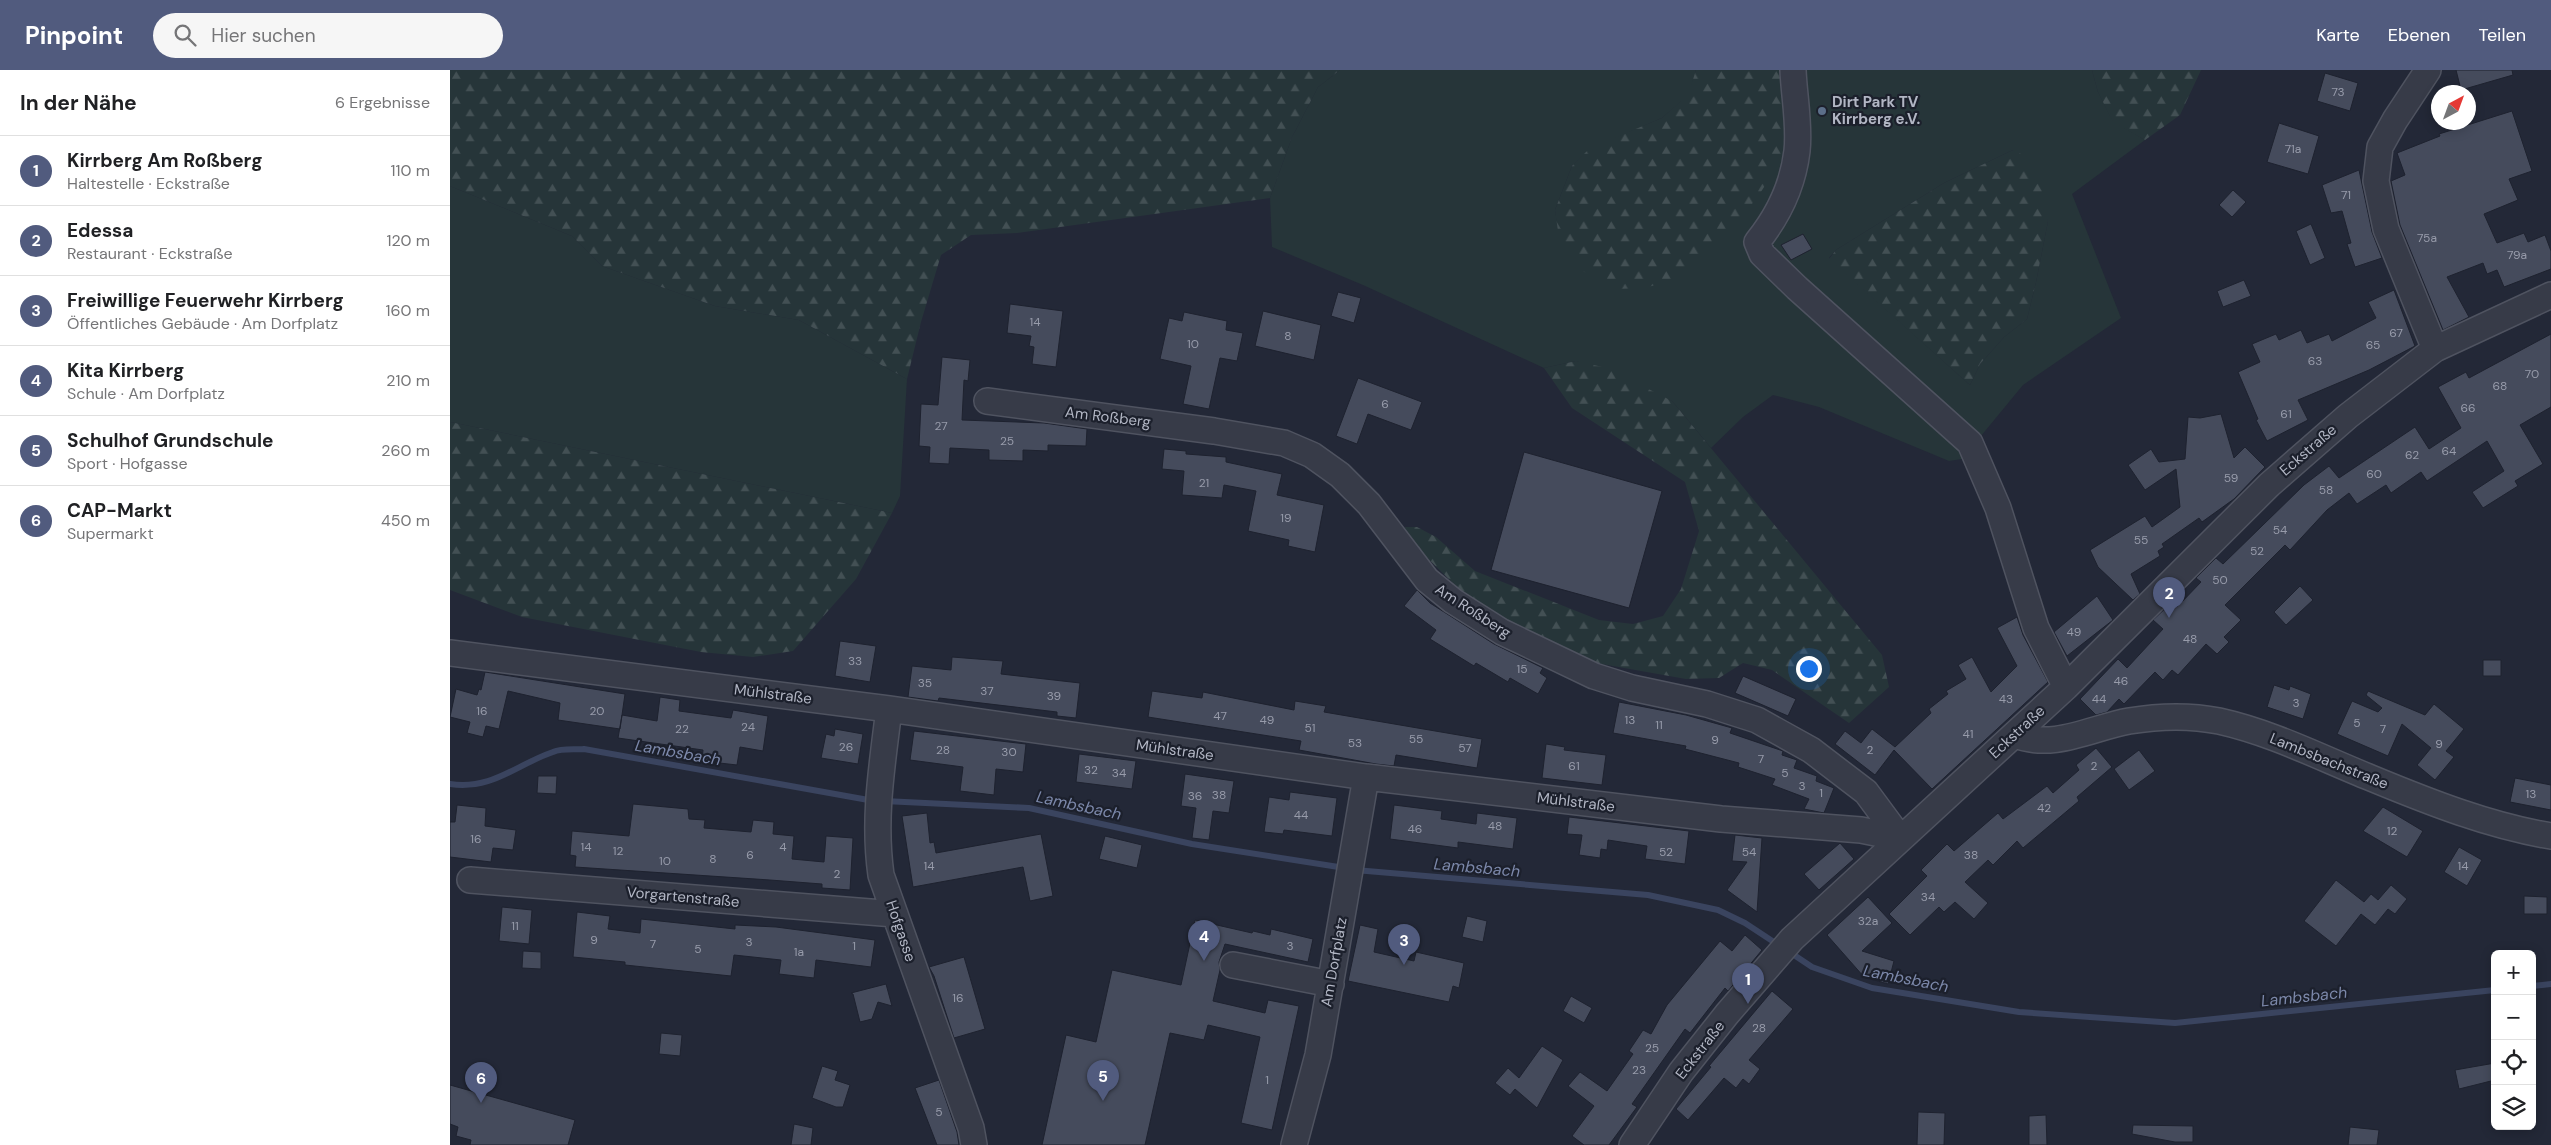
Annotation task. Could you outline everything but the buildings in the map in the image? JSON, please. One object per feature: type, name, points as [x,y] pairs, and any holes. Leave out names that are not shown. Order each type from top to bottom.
[{"type":"street","points":[[1793,70],[1797,150],[1789,187],[1773,222],[1757,242],[1762,254],[1797,288],[1970,443],[1998,508],[2036,628],[2066,687]]},
{"type":"street","points":[[2422,78],[2380,147],[2376,181],[2386,228],[2435,349]]},
{"type":"street","name":"Eckstraße","points":[[1632,1145],[1682,1072],[1775,957],[1792,939],[2066,687],[2269,485],[2348,416],[2435,349],[2551,295]]},
{"type":"street","name":"Am Roßberg","points":[[987,401],[1214,431],[1284,443],[1312,455],[1340,475],[1369,504],[1417,569],[1453,601],[1502,632],[1594,676],[1632,688],[1707,704],[1757,720],[1811,750],[1866,792],[1900,838]]},
{"type":"street","name":"Mühlstraße","points":[[450,653],[889,709],[1366,777],[1721,819],[1861,830],[1900,838]]},
{"type":"street","name":"Hofgasse","points":[[889,709],[877,806],[876,842],[881,875],[971,1128],[974,1145]]},
{"type":"street","name":"Lambsbachstraße","points":[[2015,735],[2031,741],[2051,741],[2128,721],[2169,716],[2219,721],[2290,742],[2371,778],[2454,810],[2522,831],[2551,836]]},
{"type":"street","name":"Am Dorfplatz","points":[[1294,1145],[1318,1055],[1366,777]]},
{"type":"street","name":"Vorgartenstraße","points":[[470,880],[895,914]]},
{"type":"street","points":[[1233,965],[1331,984]]},
{"type":"green space","points":[[450,70],[1340,70],[1318,87],[1292,137],[1270,198],[1017,233],[971,235],[941,255],[921,322],[907,379],[799,320],[715,306],[602,266],[572,236],[450,186]]},
{"type":"green space","points":[[1340,70],[1696,70],[1689,95],[1662,118],[1590,149],[1572,166],[1555,210],[1560,238],[1785,70],[2092,70],[2098,92],[2113,121],[2145,140],[2072,194],[2121,318],[2023,385],[1962,459],[1949,461],[1819,407],[1773,395],[1743,417],[1711,448],[1672,401],[1576,361],[1544,368],[1363,285],[1272,247],[1270,198],[1292,137],[1318,87]],"holes":[[[2013,150],[2048,221],[2027,319],[2004,337],[1980,364],[1970,385],[1829,258],[1836,250],[1944,183]]]},
{"type":"green space","points":[[1696,70],[1785,70],[1790,130],[1780,162],[1757,198],[1714,250],[1679,278],[1645,288],[1614,289],[1581,270],[1559,238],[1555,210],[1572,166],[1590,148],[1662,118],[1688,95]]},
{"type":"green space","points":[[2092,70],[2201,70],[2180,115],[2145,140],[2113,122],[2098,92]]},
{"type":"green space","points":[[2013,150],[2023,155],[2042,180],[2048,221],[2027,319],[2004,337],[1980,364],[1970,385],[1829,259],[1836,250],[1944,183]]},
{"type":"green space","points":[[450,186],[572,236],[602,266],[715,306],[799,320],[907,379],[900,496],[892,513],[450,422]]},
{"type":"green space","points":[[1576,361],[1607,368],[1672,401],[1882,655],[1889,687],[1849,723],[1772,670],[1743,663],[1719,678],[1686,679],[1585,661],[1501,619],[1460,590],[1409,540],[1405,527],[1417,527],[1436,537],[1475,571],[1599,620],[1633,624],[1663,616],[1681,589],[1699,531],[1685,482],[1572,408],[1544,368]]},
{"type":"green space","points":[[450,422],[892,513],[856,579],[793,651],[753,657],[701,652],[522,617],[450,590]]},
{"type":"waterway","name":"Lambsbach","points":[[450,784],[465,785],[491,780],[539,757],[557,751],[584,749],[874,801]]},
{"type":"waterway","name":"Lambsbach","points":[[884,801],[1029,808],[1192,844],[1345,868]]},
{"type":"waterway","name":"Lambsbach","points":[[1355,870],[1648,895],[1718,910],[1745,923],[1780,946]]},
{"type":"waterway","name":"Lambsbach","points":[[1788,951],[1812,967],[1872,988],[2019,1012],[2175,1023],[2491,990]]},
{"type":"waterway","name":"Lambsbach","points":[[2536,986],[2551,984]]},
{"type":"place","name":"Dirt Park TV Kirrberg e.V.","points":[[1822,111]]},
{"type":"place","name":"Edessa","points":[[2169,618]]},
{"type":"place","name":"Kita Kirrberg","points":[[1204,961]]},
{"type":"place","name":"Freiwillige Feuerwehr Kirrberg","points":[[1404,965]]},
{"type":"place","name":"Kirrberg Am Roßberg","points":[[1748,1004]]},
{"type":"place","name":"Schulhof Grundschule","points":[[1103,1101]]},
{"type":"place","name":"CAP-Markt","points":[[481,1103]]}]
